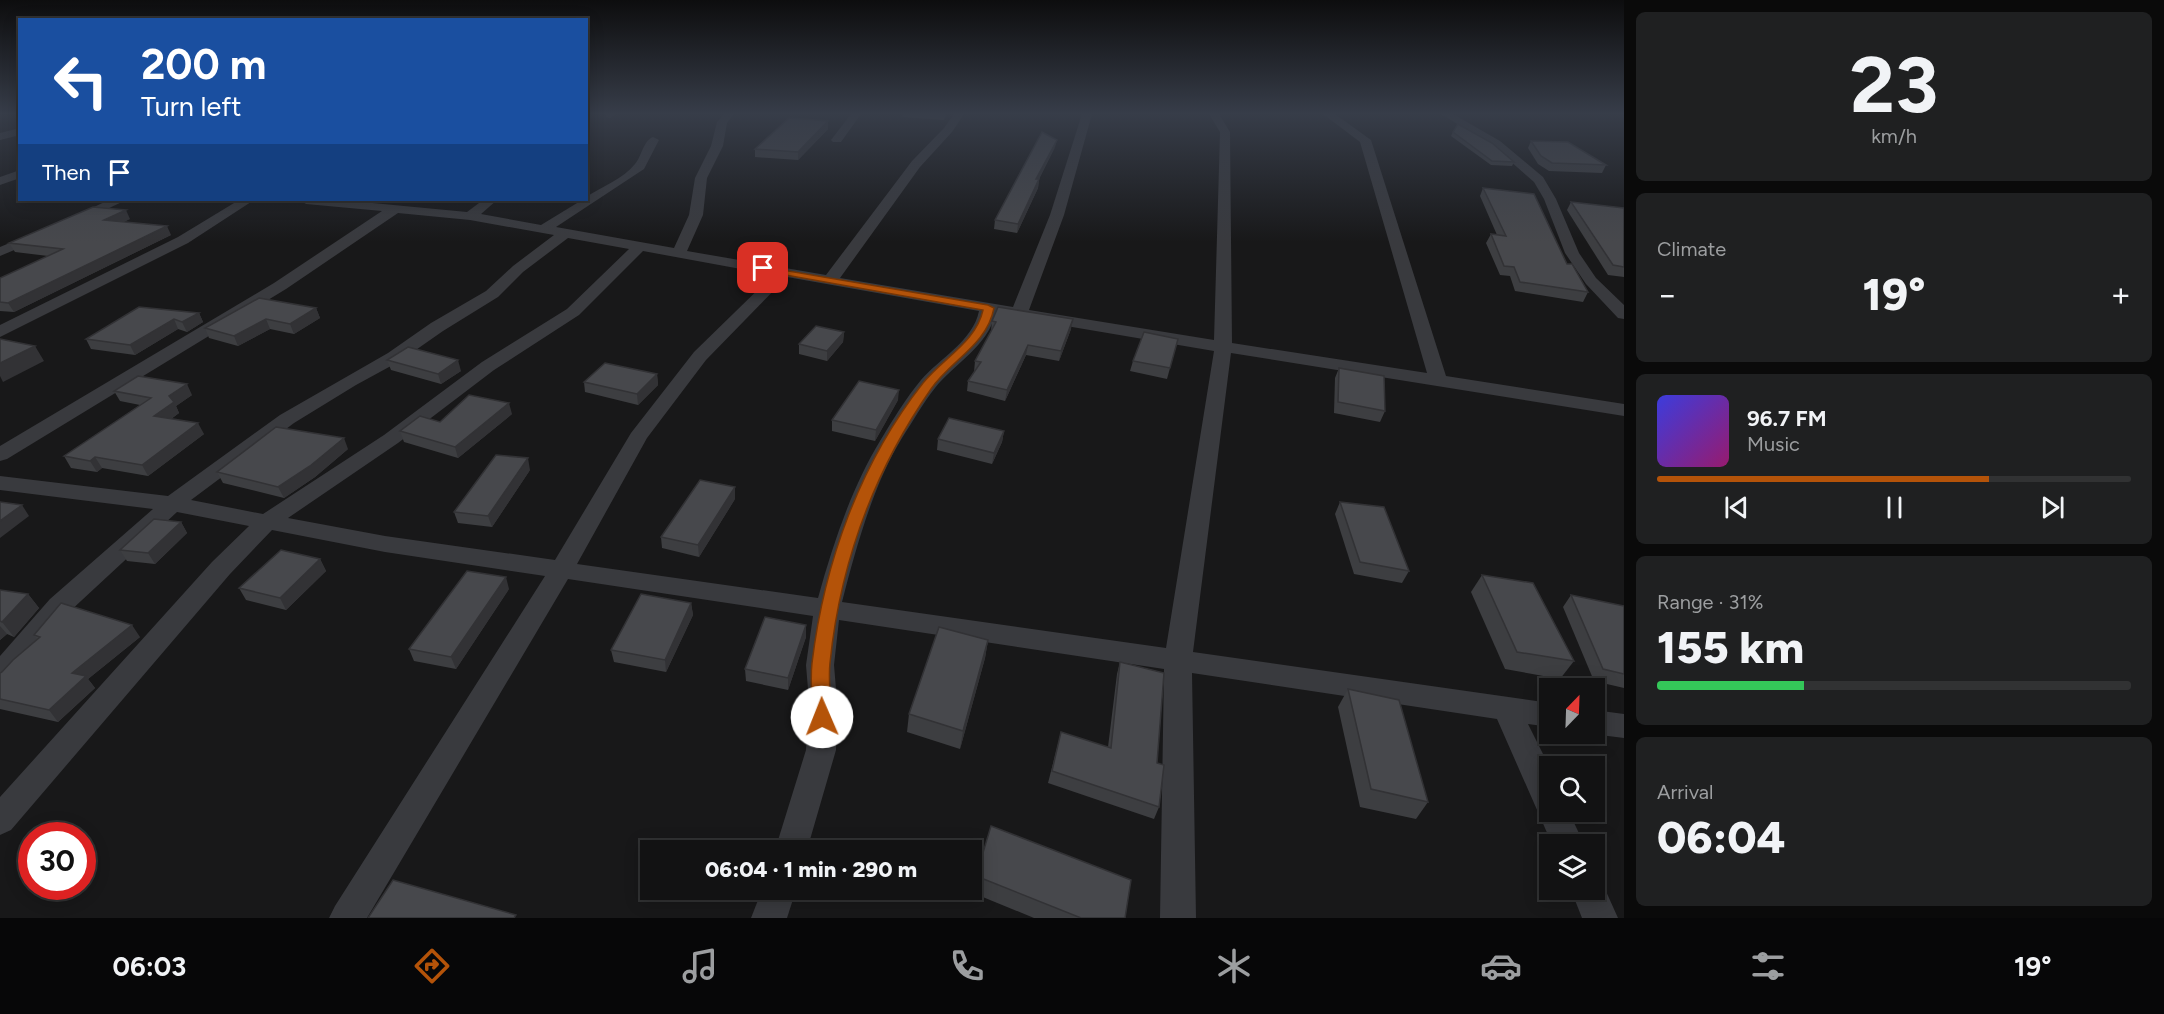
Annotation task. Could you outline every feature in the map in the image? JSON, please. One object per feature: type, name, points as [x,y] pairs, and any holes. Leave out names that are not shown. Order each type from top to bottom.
[{"type":"street","points":[[544,229],[628,176],[640,166],[645,157]]},
{"type":"street","points":[[679,253],[696,215],[701,178],[712,157]]},
{"type":"street","points":[[830,280],[923,157]]},
{"type":"street","points":[[1019,313],[1057,215],[1074,157]]},
{"type":"street","points":[[1178,918],[1178,660],[1223,347],[1226,157]]},
{"type":"street","points":[[1370,157],[1438,381]]},
{"type":"street","points":[[1512,157],[1539,180],[1550,199],[1572,253],[1591,281],[1624,314]]},
{"type":"street","points":[[0,181],[16,170]]},
{"type":"street","points":[[0,252],[117,201]]},
{"type":"street","points":[[0,332],[183,240],[245,201]]},
{"type":"street","points":[[317,201],[470,216],[988,308],[1624,410]]},
{"type":"street","points":[[470,216],[490,201]]},
{"type":"street","points":[[0,455],[280,286],[396,208]]},
{"type":"street","points":[[0,675],[59,606],[172,504],[287,419],[348,381],[394,357],[437,327],[492,294],[518,269],[566,233]]},
{"type":"street","points":[[0,820],[221,568],[267,522],[392,439],[488,366],[573,312],[640,246]]},
{"type":"street","points":[[347,918],[561,570],[638,437],[700,356],[784,272]]},
{"type":"street","points":[[794,840],[821,750],[823,701],[820,664],[826,632],[827,610],[842,555],[866,491],[890,441],[928,384],[974,338],[985,323],[988,308]]},
{"type":"street","points":[[0,483],[172,504],[385,543],[561,570],[1539,713]]},
{"type":"street","points":[[1507,709],[1539,779]]},
{"type":"street","points":[[1605,723],[1624,726]]},
{"type":"street","points":[[769,918],[775,900]]},
{"type":"street","points":[[1592,900],[1600,918]]},
{"type":"building","points":[[1029,157],[1048,157],[1036,179],[1039,179],[1018,224],[995,220]]},
{"type":"building","points":[[1486,157],[1508,157],[1514,162],[1492,161]]},
{"type":"building","points":[[1542,157],[1593,157],[1606,165],[1552,163]]},
{"type":"building","points":[[1483,188],[1534,194],[1567,264],[1572,264],[1588,292],[1520,282],[1514,267],[1504,266],[1491,234],[1506,236]]},
{"type":"building","points":[[1571,202],[1624,208],[1624,267],[1613,265]]},
{"type":"building","points":[[93,207],[126,210],[104,220],[167,226],[8,303],[0,302],[0,278],[63,249],[9,243]]},
{"type":"building","points":[[259,298],[316,308],[290,324],[266,319],[234,336],[205,328]]},
{"type":"building","points":[[139,307],[199,313],[182,322],[174,319],[130,345],[86,339]]},
{"type":"building","points":[[998,307],[1073,319],[1061,351],[1028,345],[1007,390],[968,381],[981,362],[975,361],[996,322],[992,321]]},
{"type":"building","points":[[816,326],[844,332],[827,351],[799,344]]},
{"type":"building","points":[[1144,332],[1178,339],[1170,368],[1133,361]]},
{"type":"building","points":[[0,339],[35,346],[0,363]]},
{"type":"building","points":[[408,347],[458,360],[438,374],[387,360]]},
{"type":"building","points":[[605,363],[657,374],[637,394],[584,382]]},
{"type":"building","points":[[1339,368],[1384,376],[1385,411],[1338,402]]},
{"type":"building","points":[[138,376],[187,384],[169,396],[174,402],[154,416],[198,423],[142,465],[95,457],[90,461],[64,456],[151,398],[114,391]]},
{"type":"building","points":[[859,381],[899,390],[876,430],[832,420]]},
{"type":"building","points":[[469,395],[509,403],[455,447],[400,431],[420,416],[440,422]]},
{"type":"building","points":[[949,418],[1004,431],[994,453],[938,439]]},
{"type":"building","points":[[276,427],[344,438],[310,466],[278,487],[217,472]]},
{"type":"building","points":[[496,455],[528,458],[488,516],[454,512]]},
{"type":"building","points":[[700,480],[735,487],[698,545],[661,537]]},
{"type":"building","points":[[0,502],[22,505],[0,521]]},
{"type":"building","points":[[1340,502],[1384,507],[1409,571],[1360,562]]},
{"type":"building","points":[[154,519],[181,522],[148,553],[120,550]]},
{"type":"building","points":[[281,550],[320,559],[280,598],[239,588]]},
{"type":"building","points":[[467,571],[506,577],[451,657],[409,649]]},
{"type":"building","points":[[1482,575],[1533,583],[1574,661],[1517,652]]},
{"type":"building","points":[[0,590],[28,594],[2,622],[0,621]]},
{"type":"building","points":[[641,594],[691,603],[665,660],[611,650]]},
{"type":"building","points":[[1571,595],[1624,606],[1624,674],[1603,669]]},
{"type":"building","points":[[61,603],[132,625],[72,673],[86,676],[49,710],[0,699],[0,673],[40,637],[34,635]]},
{"type":"building","points":[[765,617],[806,625],[788,678],[745,669]]},
{"type":"building","points":[[939,627],[988,640],[963,731],[909,714]]},
{"type":"building","points":[[1120,662],[1164,673],[1157,763],[1164,765],[1159,807],[1052,771],[1061,732],[1111,748]]},
{"type":"building","points":[[1348,689],[1399,700],[1428,802],[1371,789]]},
{"type":"building","points":[[991,826],[1131,880],[1125,918],[1081,918],[982,878],[982,856]]},
{"type":"building","points":[[393,880],[516,915],[514,918],[368,918]]},
{"type":"route","points":[[763,268],[988,308],[985,323],[974,338],[928,384],[890,441],[866,491],[842,555],[827,610],[826,632],[820,664],[822,717]]}]
